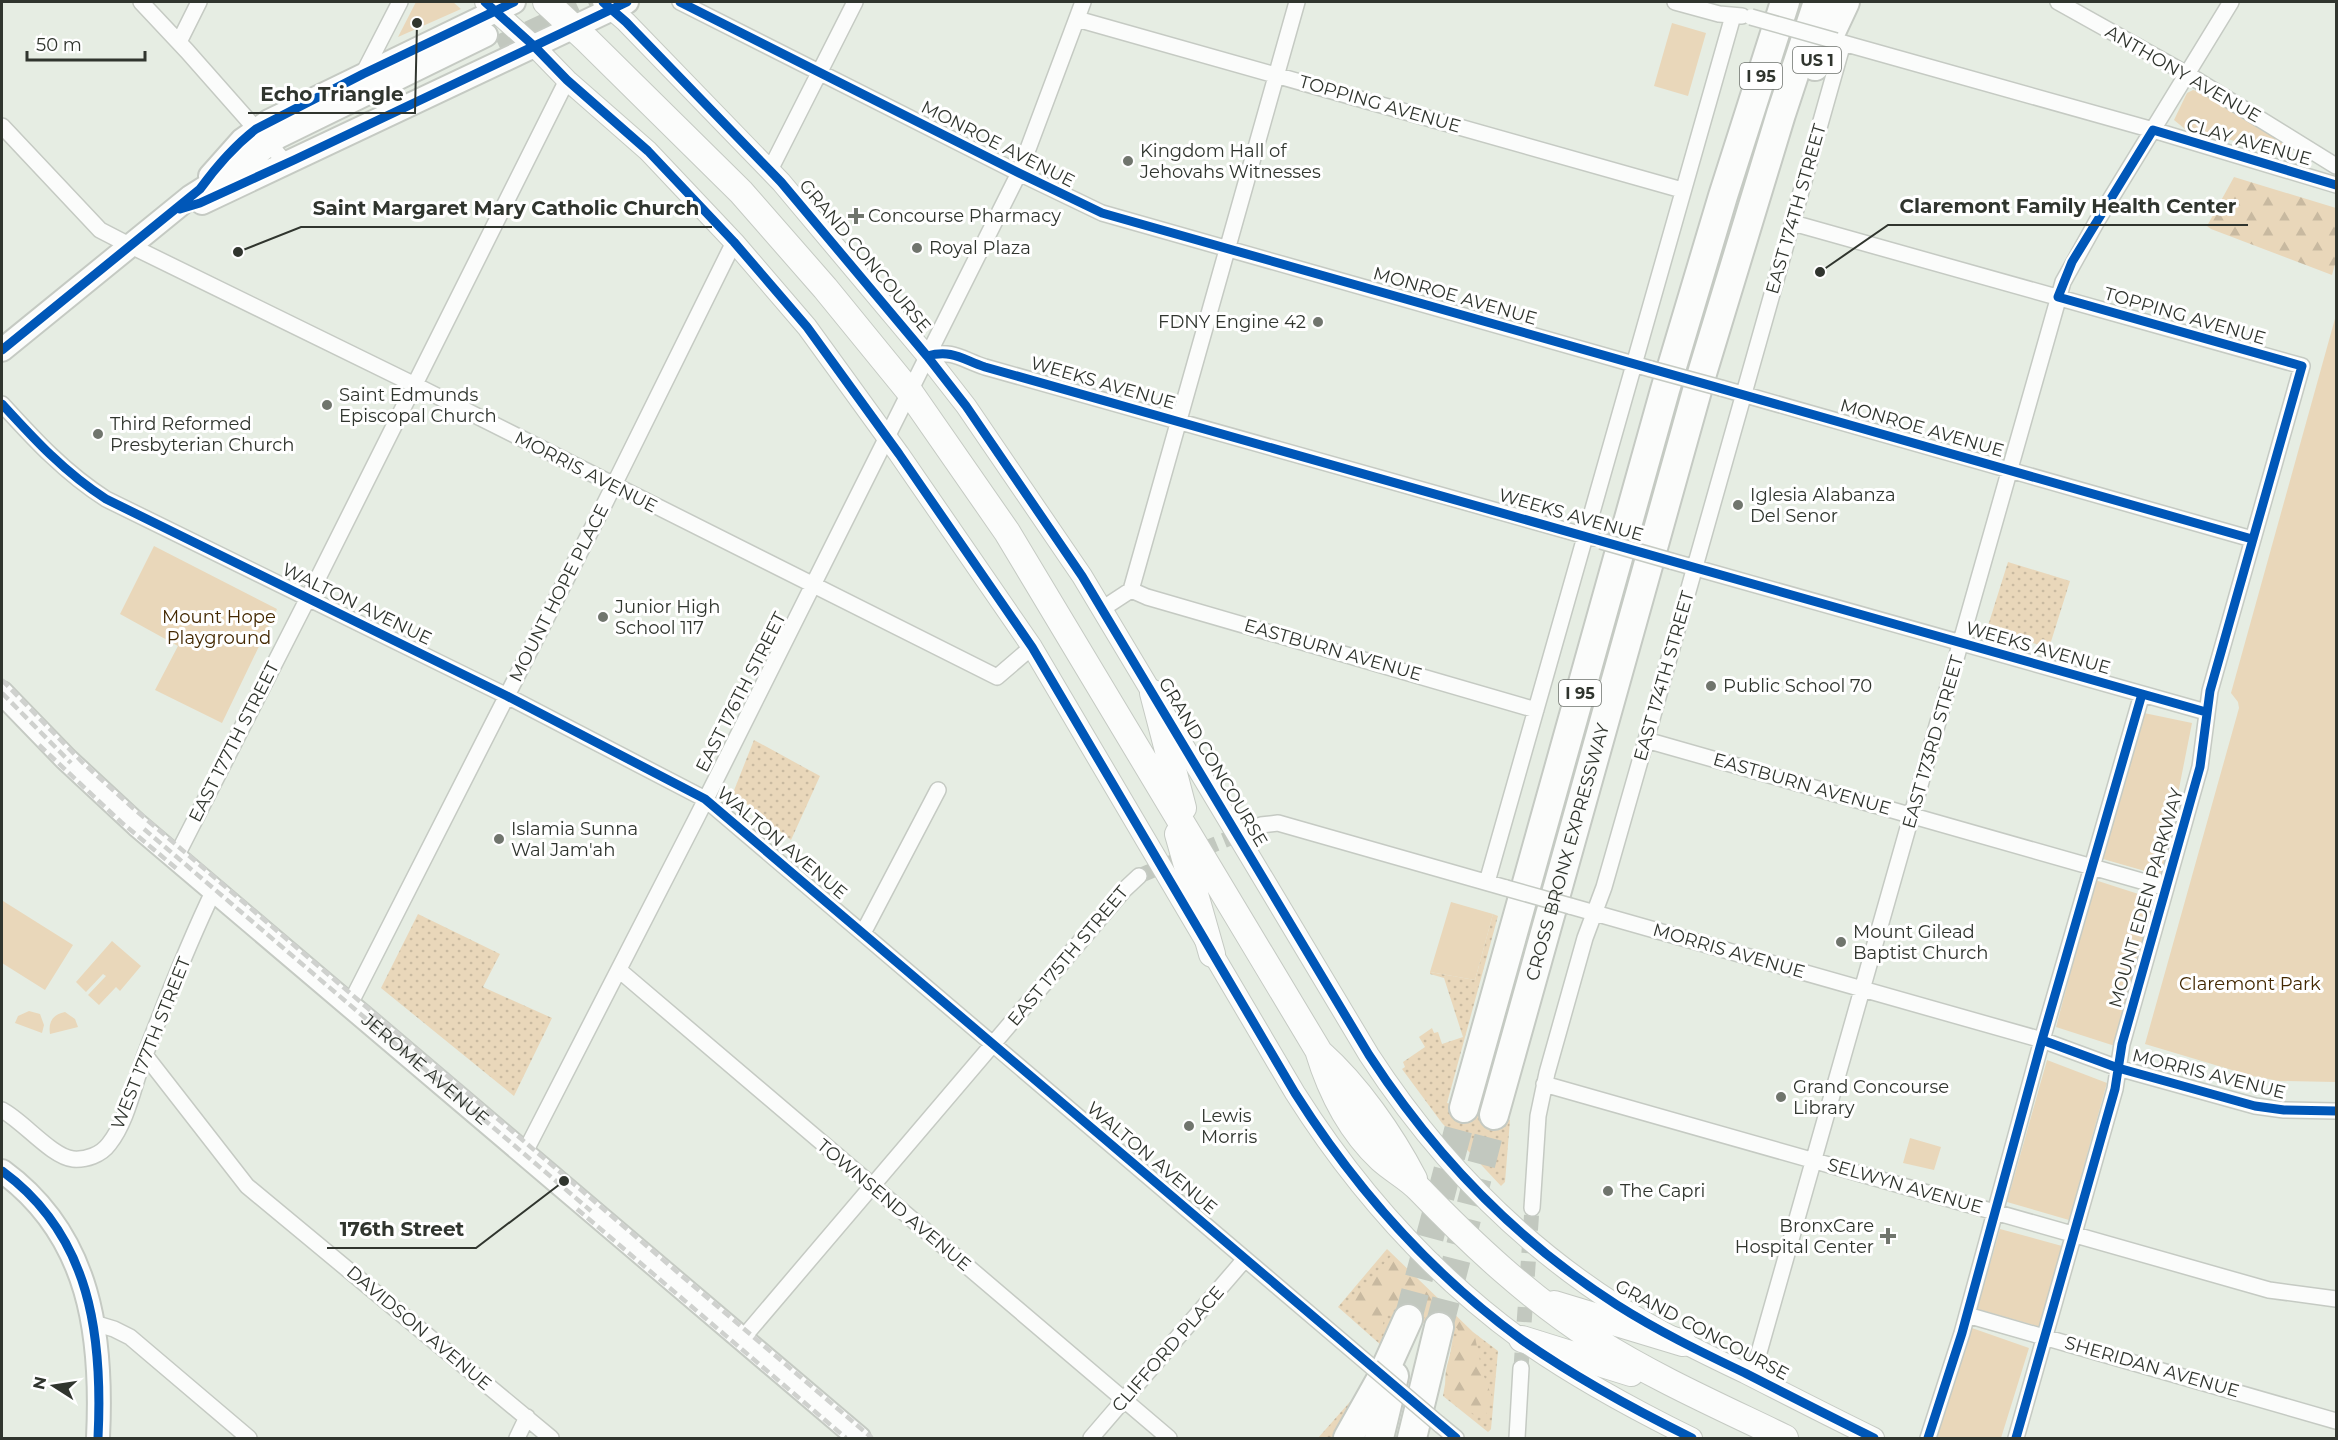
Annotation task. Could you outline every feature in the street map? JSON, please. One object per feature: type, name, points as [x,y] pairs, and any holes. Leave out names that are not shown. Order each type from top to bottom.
[{"type":"highway","name":"CROSS BRONX EXPRESSWAY","points":[[1464,1108],[1656,423],[1737,150],[1785,2]]},
{"type":"highway","name":"CROSS BRONX EXPRESSWAY","points":[[1494,1115],[1700,380],[1781,114],[1818,2]]},
{"type":"highway","name":"US 1","points":[[1781,114],[1812,71],[1845,2]]},
{"type":"highway","points":[[1737,150],[1759,9]]},
{"type":"highway","points":[[1348,1438],[1380,1381],[1408,1319],[1379,1438]]},
{"type":"highway","points":[[1412,1438],[1427,1424],[1439,1327]]},
{"type":"main road","points":[[546,2],[753,205],[909,392],[1007,532],[1318,1050],[1329,1084],[1359,1132],[1380,1158],[1419,1188],[1470,1241],[1537,1298],[1608,1348],[1684,1389],[1785,1438]]},
{"type":"main road","points":[[2,350],[200,189],[268,148],[534,46],[614,4]]},
{"type":"main road","points":[[174,210],[200,203],[363,74],[498,5]]},
{"type":"main road","points":[[268,148],[278,137],[341,105],[492,41]]},
{"type":"main road","name":"JEROME AVENUE","points":[[2,693],[101,793],[859,1438]]},
{"type":"main road","points":[[1153,693],[1191,837]]},
{"type":"main road","points":[[1168,799],[1212,954]]},
{"type":"main road","points":[[2,1170],[35,1201],[65,1242],[82,1279],[94,1323],[99,1371],[98,1438]]},
{"type":"main road","points":[[1537,1298],[1683,1343]]},
{"type":"main road","points":[[1522,1340],[1684,1389]]},
{"type":"street","points":[[141,2],[268,148]]},
{"type":"street","points":[[178,42],[199,2]]},
{"type":"street","points":[[363,74],[400,2]]},
{"type":"street","name":"MONROE AVENUE","points":[[680,2],[1102,213],[2252,539]]},
{"type":"street","points":[[770,170],[855,2]]},
{"type":"street","name":"EAST 176TH STREET","points":[[524,1154],[619,970],[1019,173],[1083,2]]},
{"type":"street","points":[[1102,609],[1131,590],[1297,2]]},
{"type":"street","name":"CLAY AVENUE","points":[[1676,2],[1733,16],[1759,9],[1840,42],[2153,130],[2337,185]]},
{"type":"street","name":"ANTHONY AVENUE","points":[[2058,2],[2187,74],[2337,166]]},
{"type":"street","name":"EAST 173RD STREET","points":[[1752,1377],[2058,297],[2072,262],[2231,2]]},
{"type":"street","name":"GRAND CONCOURSE","points":[[614,4],[626,22],[770,170],[927,356],[986,435],[1102,609],[1369,1055],[1421,1129],[1482,1196],[1528,1238],[1601,1294],[1683,1343],[1874,1438]]},
{"type":"street","points":[[498,5],[567,80],[648,151],[734,242],[807,327],[886,435],[1032,647],[1308,1113],[1359,1182],[1431,1262],[1522,1340],[1611,1397],[1692,1438]]},
{"type":"street","points":[[1487,882],[1733,16]]},
{"type":"street","name":"TOPPING AVENUE","points":[[1077,19],[1683,190]]},
{"type":"street","name":"EAST 174TH STREET","points":[[1532,1208],[1538,1116],[1544,1084],[1646,740],[1744,395],[1840,42]]},
{"type":"street","name":"EAST 177TH STREET","points":[[176,857],[567,80]]},
{"type":"street","name":"MORRIS AVENUE","points":[[2,126],[100,230],[131,246],[415,385],[997,677],[1032,647]]},
{"type":"street","name":"TOPPING AVENUE","points":[[1792,222],[2302,366]]},
{"type":"street","name":"MOUNT HOPE PLACE","points":[[349,1006],[614,486],[734,242]]},
{"type":"street","name":"WEEKS AVENUE","points":[[927,356],[944,353],[959,356],[981,365],[2206,712]]},
{"type":"street","name":"MOUNT EDEN PARKWAY","points":[[2016,1438],[2115,1089],[2122,1044],[2200,767],[2206,712],[2252,539],[2302,366]]},
{"type":"street","name":"WALTON AVENUE","points":[[2,404],[53,458],[83,485],[106,499],[507,696],[705,799],[1372,1367],[1427,1424],[1456,1438]]},
{"type":"street","name":"EASTBURN AVENUE","points":[[1131,590],[1147,597],[1536,710]]},
{"type":"street","points":[[1928,1438],[1967,1314],[2042,1040],[2142,694]]},
{"type":"street","name":"EASTBURN AVENUE","points":[[1646,740],[2166,888]]},
{"type":"street","points":[[863,933],[938,790]]},
{"type":"street","name":"MORRIS AVENUE","points":[[1261,825],[1278,823],[1487,882],[2042,1040],[2118,1068],[2255,1106],[2284,1110],[2337,1111]]},
{"type":"street","name":"EAST 175TH STREET","points":[[742,1339],[1124,890],[1139,876]]},
{"type":"street","name":"WEST 177TH STREET","points":[[2,1110],[61,1156],[73,1159],[102,1153],[110,1143],[123,1116],[145,1055],[214,890]]},
{"type":"street","name":"TOWNSEND AVENUE","points":[[619,970],[1169,1438]]},
{"type":"street","name":"DAVIDSON AVENUE","points":[[145,1055],[247,1186],[551,1438]]},
{"type":"street","name":"SELWYN AVENUE","points":[[1544,1084],[2269,1290],[2337,1299]]},
{"type":"street","name":"CLIFFORD PLACE","points":[[1091,1438],[1245,1259]]},
{"type":"street","name":"SHERIDAN AVENUE","points":[[1967,1314],[2337,1421]]},
{"type":"street","points":[[94,1323],[130,1337],[249,1438]]},
{"type":"street","points":[[1517,1438],[1521,1368]]},
{"type":"street","points":[[517,1438],[527,1417]]},
{"type":"green space","points":[[416,2],[453,2],[461,9],[398,37]]},
{"type":"green space","points":[[1672,23],[1706,33],[1688,96],[1654,86]]},
{"type":"green space","points":[[2193,90],[2201,92],[2284,142],[2288,148],[2287,152],[2185,129],[2174,120],[2187,93]]},
{"type":"green space","points":[[2234,177],[2336,208],[2336,261],[2332,275],[2207,226]]},
{"type":"green space","name":"Claremont Park","points":[[2336,315],[2336,1082],[2279,1081],[2252,1076],[2145,1044],[2239,708],[2238,702],[2231,693]]},
{"type":"green space","name":"Mount Hope Playground","points":[[154,546],[277,609],[222,723],[155,690],[178,646],[120,614]]},
{"type":"green space","points":[[2008,562],[2070,581],[2049,648],[1987,629]]},
{"type":"green space","points":[[2144,713],[2192,723],[2163,869],[2159,875],[2103,859]]},
{"type":"green space","points":[[754,740],[820,776],[791,840],[733,793]]},
{"type":"green space","points":[[2095,880],[2157,900],[2115,1046],[2056,1027]]},
{"type":"green space","points":[[3,901],[73,945],[45,990],[2,963]]},
{"type":"green space","points":[[1451,902],[1493,914],[1475,980],[1430,972]]},
{"type":"green space","points":[[418,914],[500,954],[483,987],[552,1018],[514,1096],[381,988]]},
{"type":"green space","points":[[1493,914],[1498,916],[1447,1103],[1510,1120],[1505,1182],[1501,1186],[1442,1123],[1402,1069],[1405,1067],[1403,1062],[1425,1047],[1419,1037],[1432,1028],[1434,1033],[1438,1032],[1442,1044],[1463,1037],[1444,978],[1430,974],[1430,972],[1475,980]]},
{"type":"green space","points":[[112,941],[141,966],[120,991],[116,987],[99,1005],[88,995],[106,976],[103,974],[86,992],[76,982]]},
{"type":"green space","points":[[29,1011],[40,1014],[44,1025],[42,1033],[15,1023],[18,1016]]},
{"type":"green space","points":[[65,1012],[75,1019],[78,1027],[50,1034],[52,1019]]},
{"type":"green space","points":[[2047,1060],[2107,1083],[2069,1220],[2007,1202]]},
{"type":"green space","points":[[1910,1138],[1941,1147],[1934,1170],[1903,1163]]},
{"type":"green space","points":[[2000,1229],[2062,1246],[2040,1327],[1977,1309]]},
{"type":"green space","points":[[1387,1249],[1473,1332],[1498,1351],[1491,1429],[1488,1432],[1443,1396],[1454,1331],[1393,1315],[1382,1346],[1338,1307]]},
{"type":"green space","points":[[1391,1256],[1475,1337],[1482,1371],[1492,1397],[1486,1415],[1475,1415],[1460,1405],[1449,1394],[1446,1386],[1448,1362],[1460,1334],[1457,1328],[1394,1308],[1387,1311],[1381,1330],[1378,1332],[1364,1324],[1353,1311],[1349,1302]]},
{"type":"green space","points":[[1969,1327],[2029,1348],[2001,1438],[1937,1438]]},
{"type":"green space","points":[[1363,1387],[1339,1438],[1318,1438]]},
{"type":"tunnel","points":[[499,46],[593,2]]},
{"type":"tunnel","points":[[1139,876],[1261,825]]},
{"type":"tunnel","points":[[1408,1319],[1464,1108]]},
{"type":"tunnel","points":[[1439,1327],[1494,1115]]},
{"type":"tunnel","points":[[1521,1368],[1532,1208]]},
{"type":"railway","points":[[2,680],[83,763],[133,808],[872,1438]]},
{"type":"railway","points":[[2,693],[71,763]]},
{"type":"railway","points":[[39,745],[121,822],[177,869]]},
{"type":"railway","points":[[144,829],[591,1211]]},
{"type":"railway","points":[[577,1209],[846,1438]]},
{"type":"cycle path","points":[[485,2],[534,46],[567,80],[648,151],[734,242],[807,327],[899,454],[1032,647],[1295,1093],[1318,1128],[1369,1195],[1426,1258],[1457,1287],[1522,1340],[1605,1392],[1692,1438]]},
{"type":"cycle path","points":[[2,350],[200,189],[226,157],[256,129],[363,74],[514,2]]},
{"type":"cycle path","points":[[603,2],[626,22],[781,182],[966,406],[1082,576],[1369,1055],[1394,1092],[1450,1161],[1480,1194],[1545,1253],[1617,1305],[1680,1341],[1874,1438]]},
{"type":"cycle path","points":[[180,209],[200,203],[294,160],[627,2]]},
{"type":"cycle path","points":[[680,2],[1102,213],[2252,539]]},
{"type":"cycle path","points":[[2016,1438],[2115,1089],[2122,1044],[2200,767],[2210,691],[2302,366],[2058,297],[2072,262],[2153,130],[2336,185]]},
{"type":"cycle path","points":[[927,356],[936,354],[958,356],[985,367],[2206,712]]},
{"type":"cycle path","points":[[2,404],[64,467],[106,499],[507,696],[705,799],[1456,1438]]},
{"type":"cycle path","points":[[1928,1438],[1962,1333],[2042,1040],[2142,694]]},
{"type":"cycle path","points":[[2042,1040],[2118,1068],[2255,1106],[2284,1110],[2336,1111]]},
{"type":"cycle path","points":[[2,1171],[32,1197],[55,1226],[73,1257],[85,1291],[98,1362],[98,1438]]},
{"type":"place","name":"Echo Triangle","points":[[417,23]]},
{"type":"place","name":"Kingdom Hall of Jehovahs Witnesses","points":[[1128,161]]},
{"type":"place","name":"Concourse Pharmacy","points":[[856,216]]},
{"type":"place","name":"Royal Plaza","points":[[917,248]]},
{"type":"place","name":"Saint Margaret Mary Catholic Church","points":[[238,252]]},
{"type":"place","name":"Claremont Family Health Center","points":[[1820,272]]},
{"type":"place","name":"FDNY Engine 42","points":[[1318,322]]},
{"type":"place","name":"Saint Edmunds Episcopal Church","points":[[327,405]]},
{"type":"place","name":"Third Reformed Presbyterian Church","points":[[98,434]]},
{"type":"place","name":"Iglesia Alabanza Del Senor","points":[[1738,505]]},
{"type":"place","name":"Junior High School 117","points":[[603,617]]},
{"type":"place","name":"Public School 70","points":[[1711,686]]},
{"type":"place","name":"Islamia Sunna Wal Jam'ah","points":[[499,839]]},
{"type":"place","name":"Mount Gilead Baptist Church","points":[[1841,942]]},
{"type":"place","name":"Grand Concourse Library","points":[[1781,1097]]},
{"type":"place","name":"Lewis Morris","points":[[1189,1126]]},
{"type":"place","name":"176th Street","points":[[564,1181]]},
{"type":"place","name":"The Capri","points":[[1608,1191]]},
{"type":"place","name":"BronxCare Hospital Center","points":[[1888,1236]]}]
